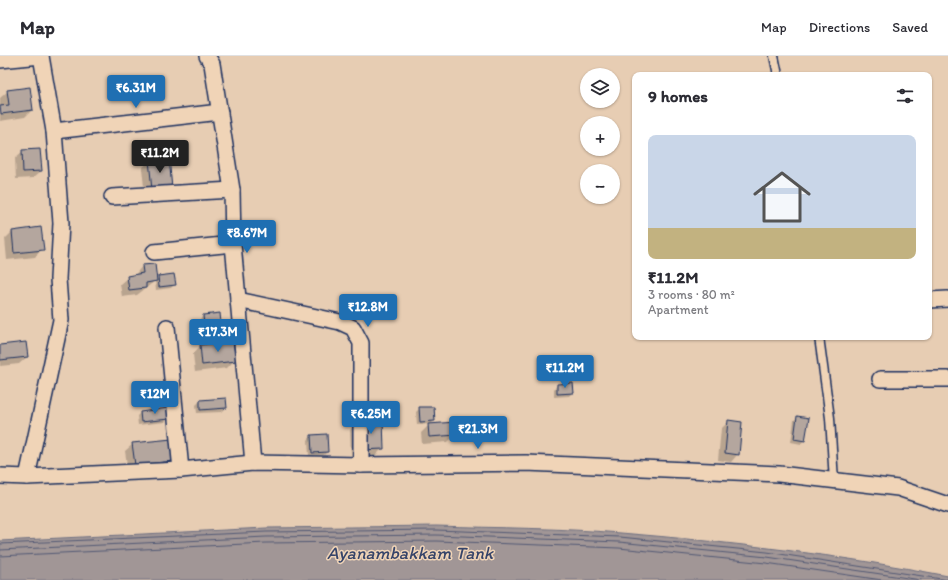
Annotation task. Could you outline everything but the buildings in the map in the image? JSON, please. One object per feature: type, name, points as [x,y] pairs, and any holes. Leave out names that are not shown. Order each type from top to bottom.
[{"type":"street","points":[[7,58],[41,56],[54,130],[61,223],[58,279],[61,320],[27,477]]},
{"type":"street","points":[[207,56],[212,64],[232,190],[233,244],[253,463]]},
{"type":"street","points":[[54,130],[220,112]]},
{"type":"street","points":[[112,196],[232,190]]},
{"type":"street","points":[[154,252],[233,244]]},
{"type":"street","points":[[932,300],[948,299]]},
{"type":"street","points":[[238,300],[340,322],[353,328],[361,343],[362,464]]},
{"type":"street","points":[[167,327],[181,470]]},
{"type":"street","points":[[880,379],[948,379]]},
{"type":"street","points":[[0,476],[27,477],[181,470],[253,463],[526,464],[779,474],[898,488],[948,505]]},
{"type":"lane","points":[[774,56],[777,72]]},
{"type":"lane","points":[[819,340],[830,418],[834,481]]},
{"type":"water","name":"Ayanambakkam Tank","points":[[436,526],[575,530],[703,541],[785,550],[907,568],[948,576],[948,580],[0,580],[0,541],[266,528]]}]
